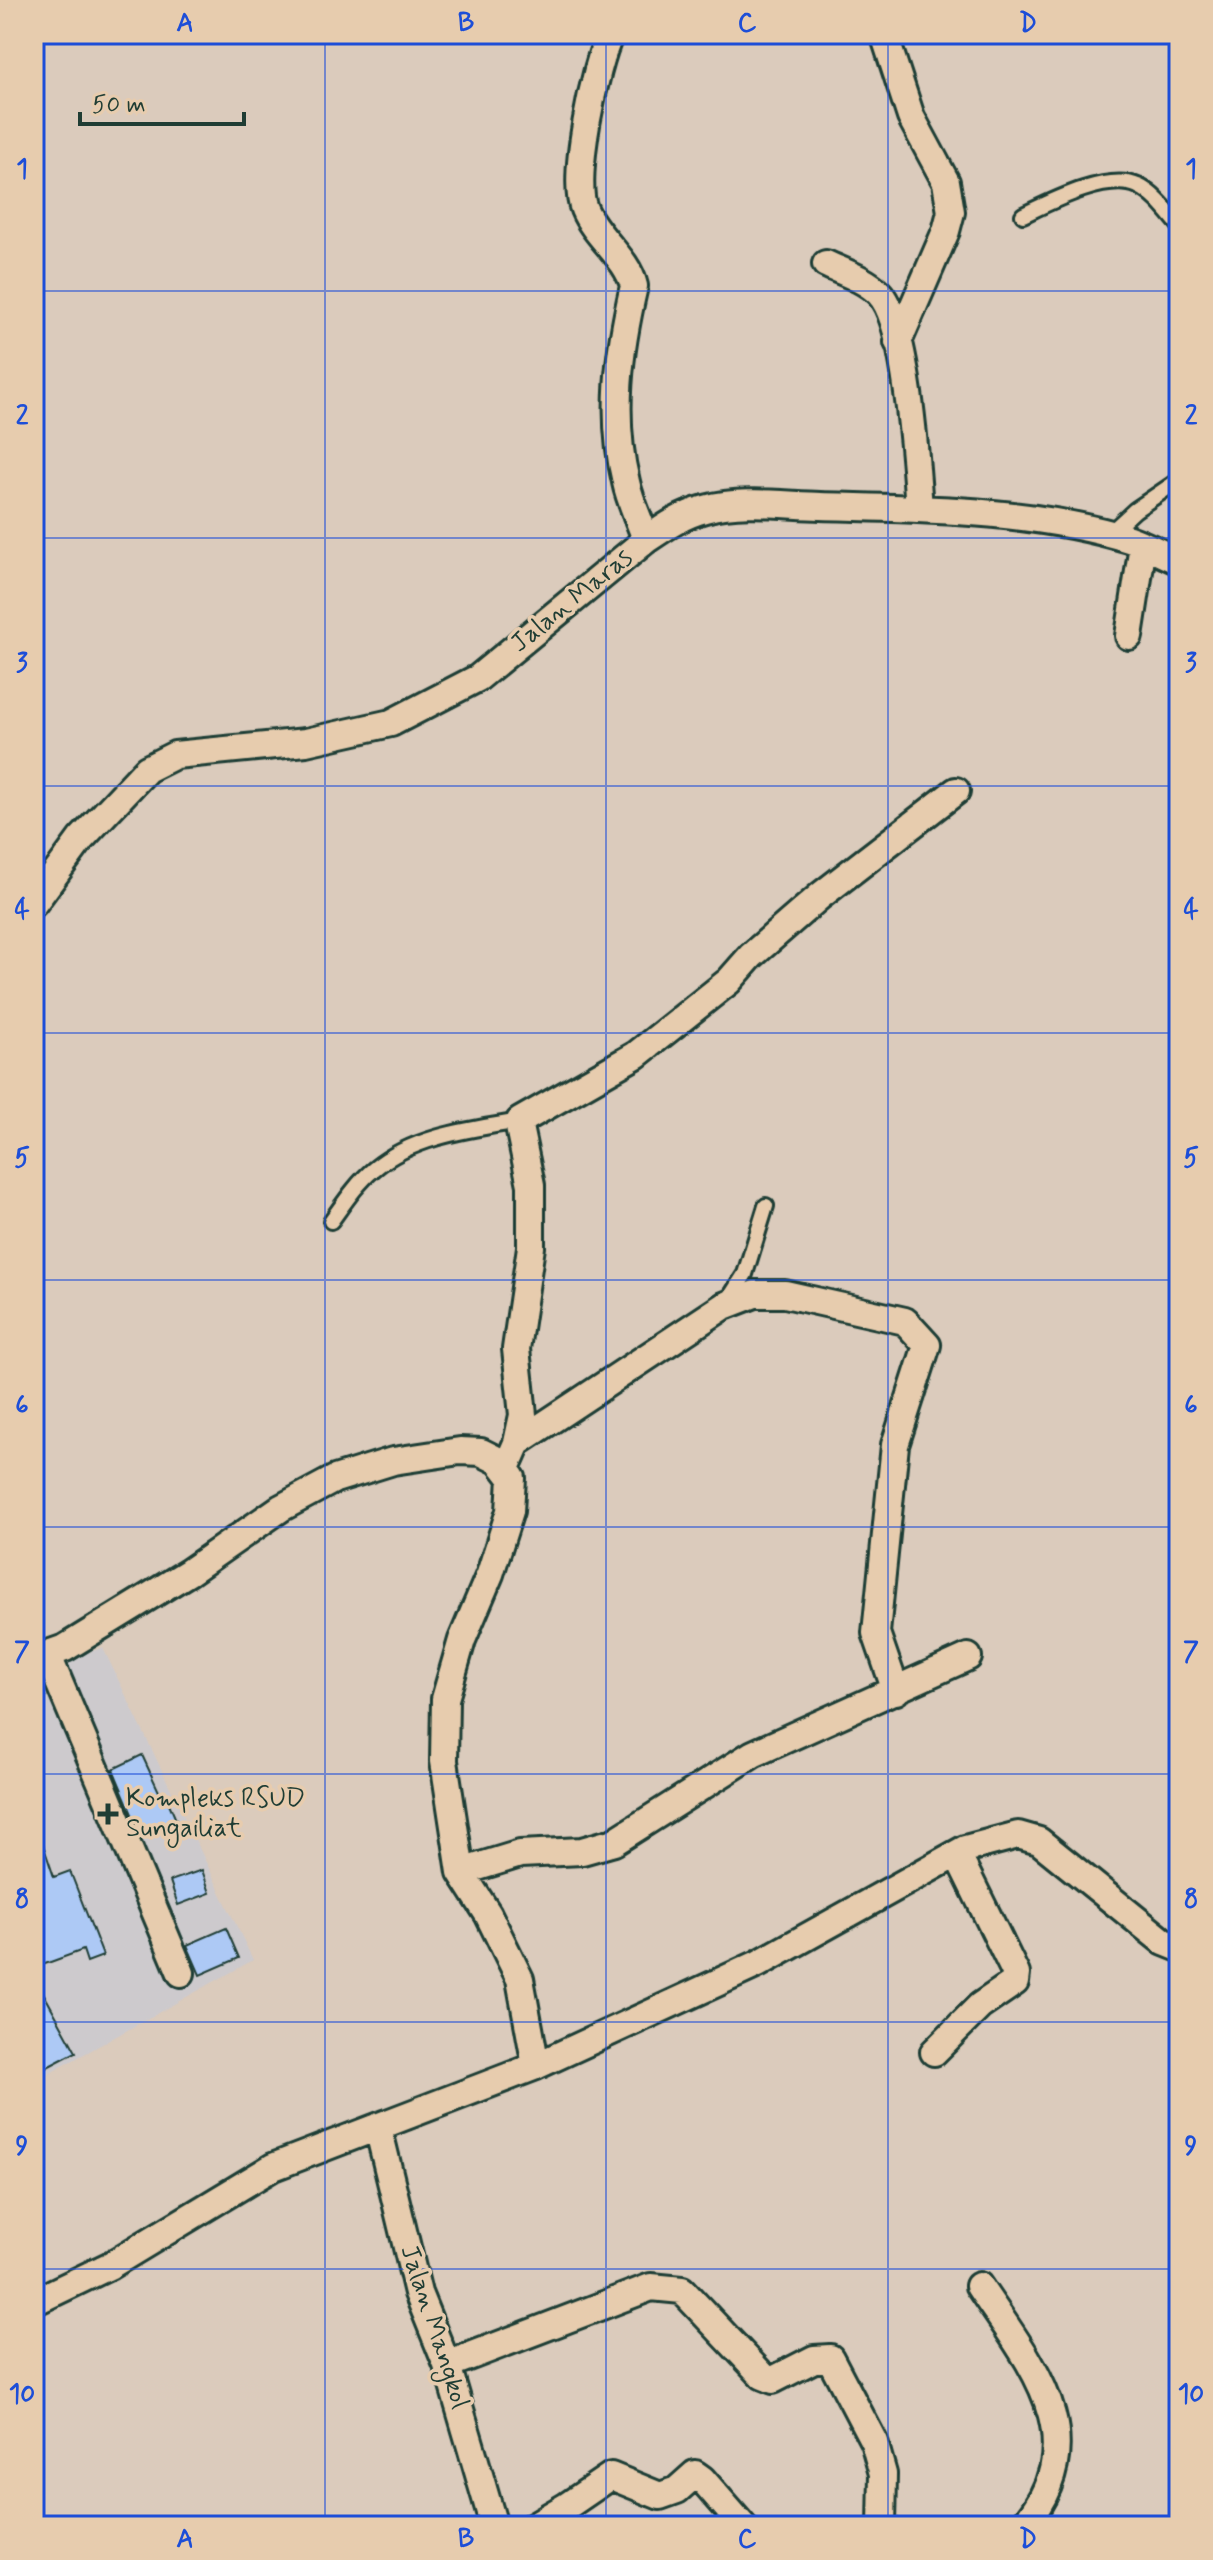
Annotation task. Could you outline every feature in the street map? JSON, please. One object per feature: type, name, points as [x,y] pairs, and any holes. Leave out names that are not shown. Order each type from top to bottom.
[{"type":"street","points":[[610,34],[601,54],[593,93],[579,191],[584,209],[602,240],[631,273],[634,286],[617,373],[618,417],[626,482],[646,540]]},
{"type":"street","points":[[884,34],[911,117],[946,182],[951,212],[946,231],[898,342]]},
{"type":"street","points":[[826,264],[870,285],[888,306],[898,342],[913,428],[919,509]]},
{"type":"street","name":"Jalan Maras","points":[[34,903],[81,839],[147,769],[161,760],[175,755],[306,742],[391,723],[478,678],[646,540],[675,520],[706,509],[739,504],[919,509],[1061,523],[1109,534],[1179,561]]},
{"type":"street","points":[[1129,636],[1143,545]]},
{"type":"street","points":[[506,1468],[517,1443],[523,1415],[516,1349],[531,1247],[531,1185],[520,1121],[636,1055],[729,981],[751,956],[820,896],[956,791]]},
{"type":"street","points":[[517,1443],[724,1306],[755,1294],[785,1294],[905,1321],[927,1345],[895,1445],[876,1633],[896,1691]]},
{"type":"street","points":[[181,1973],[41,1657],[65,1648],[189,1572],[281,1508],[335,1479],[393,1461],[460,1451],[481,1452],[506,1468],[513,1484],[510,1511],[490,1574],[462,1640],[445,1699],[444,1761],[461,1872],[488,1914],[520,1979],[536,2066]]},
{"type":"street","points":[[461,1872],[520,1854],[582,1851],[614,1842],[753,1754],[968,1657]]},
{"type":"street","points":[[34,2302],[109,2266],[273,2167],[536,2066],[758,1964],[965,1849],[1018,1835],[1039,1841],[1164,1942],[1179,1948]]},
{"type":"street","points":[[934,2052],[980,2006],[1015,1982],[1016,1974],[957,1854]]},
{"type":"street","name":"Jalan Mangkol","points":[[378,2127],[418,2293],[447,2365],[494,2526]]},
{"type":"street","points":[[979,2286],[1040,2378],[1054,2422],[1057,2463],[1036,2511],[1023,2526]]},
{"type":"street","points":[[447,2365],[651,2287],[682,2290],[763,2376],[773,2380],[814,2359],[830,2358],[874,2442],[883,2474],[882,2526]]},
{"type":"street","points":[[533,2526],[611,2476],[660,2496],[677,2490],[695,2474],[743,2526]]},
{"type":"lane","points":[[1023,215],[1061,197],[1116,183],[1137,185],[1161,204],[1179,225]]},
{"type":"lane","points":[[1109,534],[1135,510],[1179,480]]},
{"type":"lane","points":[[331,1221],[361,1181],[389,1158],[449,1135],[520,1121]]},
{"type":"lane","points":[[724,1306],[745,1274],[766,1206]]},
{"type":"shaded area","name":"Kompleks RSUD Sungailiat","points":[[103,1648],[253,1960],[34,2082],[34,1667]]},
{"type":"building","points":[[142,1755],[177,1822],[142,1838],[113,1769]]},
{"type":"building","points":[[37,1827],[54,1877],[70,1871],[103,1956],[87,1962],[83,1950],[34,1968],[34,1908],[40,1906],[34,1890],[34,1828]]},
{"type":"building","points":[[202,1870],[210,1893],[178,1905],[170,1881]]},
{"type":"building","points":[[226,1928],[239,1958],[200,1975],[187,1945]]},
{"type":"building","points":[[34,1976],[76,2052],[34,2074]]},
{"type":"place","name":"Kompleks RSUD Sungailiat","points":[[108,1814]]}]
